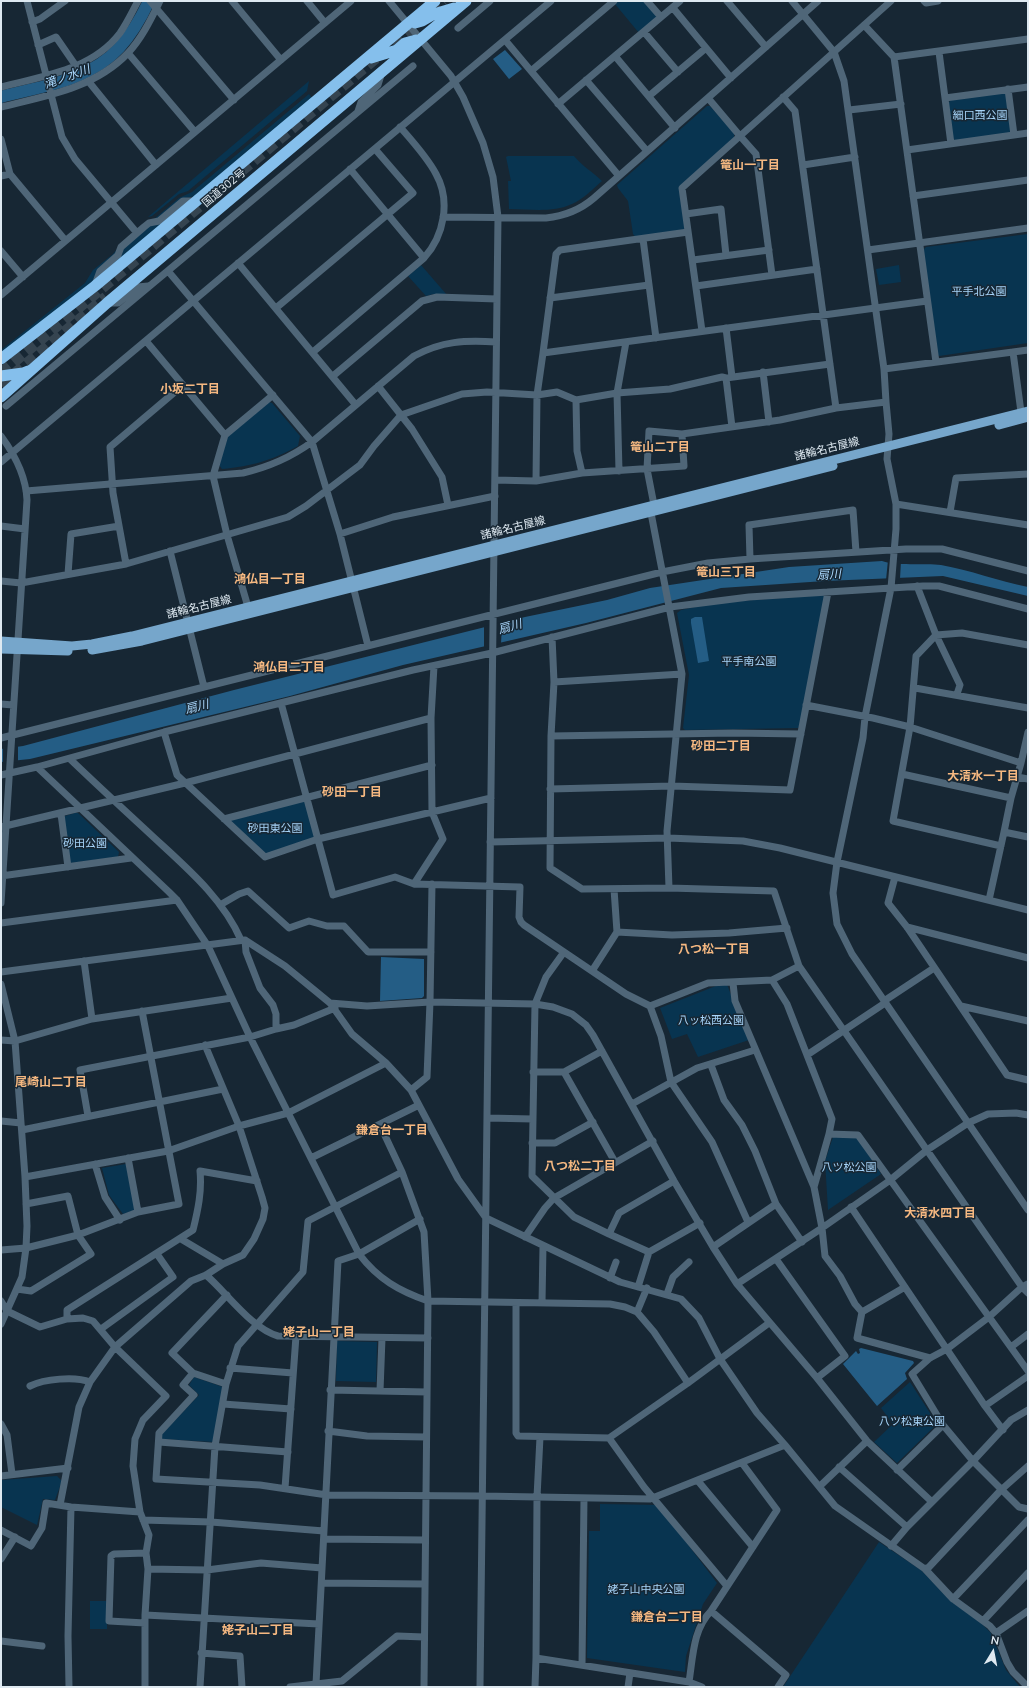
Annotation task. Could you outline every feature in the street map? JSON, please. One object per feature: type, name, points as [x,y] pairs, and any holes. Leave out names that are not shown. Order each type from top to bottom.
[{"type":"highway","name":"国道302号","points":[[1,359],[95,286],[435,1]]},
{"type":"highway","name":"国道302号","points":[[3,402],[34,368],[107,303],[463,4]]},
{"type":"highway","points":[[408,24],[422,21],[434,14],[463,4]]},
{"type":"highway","points":[[360,64],[374,56],[397,50],[411,40],[420,40]]},
{"type":"highway","points":[[1,376],[23,373],[34,368]]},
{"type":"main road","name":"諸輪名古屋線","points":[[189,625],[1026,414]]},
{"type":"main road","name":"諸輪名古屋線","points":[[1,641],[17,646],[52,651],[93,650],[142,641],[248,607],[353,584]]},
{"type":"main road","name":"諸輪名古屋線","points":[[1,649],[17,646]]},
{"type":"street","points":[[27,1],[58,125],[69,150],[137,233]]},
{"type":"street","points":[[32,22],[40,19],[64,1]]},
{"type":"street","points":[[1,106],[48,85],[97,54],[116,37],[129,19],[138,1]]},
{"type":"street","points":[[232,1],[281,60]]},
{"type":"street","points":[[307,1],[325,23]]},
{"type":"street","points":[[1,295],[351,1]]},
{"type":"street","points":[[389,1],[454,82],[477,127],[484,143],[492,176],[498,218],[480,1687]]},
{"type":"street","points":[[458,28],[490,1]]},
{"type":"street","points":[[1,462],[551,1]]},
{"type":"street","points":[[531,71],[614,1]]},
{"type":"street","points":[[648,1],[661,17]]},
{"type":"street","points":[[558,104],[680,1]]},
{"type":"street","points":[[727,1],[766,47]]},
{"type":"street","points":[[792,1],[834,52],[844,81],[856,157],[884,369],[890,434],[887,459],[896,504],[895,554],[891,588],[865,717],[863,738],[837,862],[833,893],[837,924],[852,954],[1028,1210]]},
{"type":"street","points":[[443,217],[546,218],[567,214],[587,204],[818,1]]},
{"type":"street","points":[[702,331],[682,188],[891,1]]},
{"type":"street","points":[[924,1],[926,3],[938,1]]},
{"type":"street","points":[[1,87],[89,82],[107,71],[128,53],[140,38],[155,3],[234,100]]},
{"type":"street","points":[[673,8],[731,78]]},
{"type":"street","points":[[864,25],[894,57],[936,362]]},
{"type":"street","points":[[644,32],[678,72]]},
{"type":"street","points":[[38,45],[56,37],[76,66]]},
{"type":"street","points":[[505,40],[619,176]]},
{"type":"street","points":[[894,57],[1028,40]]},
{"type":"street","points":[[650,96],[706,48]]},
{"type":"street","points":[[939,52],[951,144]]},
{"type":"street","points":[[128,53],[195,132]]},
{"type":"street","points":[[615,56],[650,96],[675,128]]},
{"type":"street","points":[[3,402],[168,271],[413,66]]},
{"type":"street","points":[[358,112],[360,102],[378,85],[383,72]]},
{"type":"street","points":[[586,80],[647,152]]},
{"type":"street","points":[[89,82],[156,165]]},
{"type":"street","points":[[945,98],[1028,87]]},
{"type":"street","points":[[1008,89],[1014,135]]},
{"type":"street","points":[[783,97],[795,111],[836,408]]},
{"type":"street","points":[[708,98],[756,154],[772,275]]},
{"type":"street","points":[[849,110],[901,104]]},
{"type":"street","points":[[313,352],[424,258],[436,240],[443,217],[444,205],[442,189],[437,174],[426,157],[400,127]]},
{"type":"street","points":[[907,150],[1028,133]]},
{"type":"street","points":[[1,139],[10,174],[66,240]]},
{"type":"street","points":[[276,308],[413,193],[375,149]]},
{"type":"street","points":[[803,165],[856,157]]},
{"type":"street","points":[[350,169],[424,258]]},
{"type":"street","points":[[1,176],[10,174]]},
{"type":"street","points":[[913,196],[1028,180]]},
{"type":"street","points":[[95,286],[100,271],[118,255],[121,247],[137,233],[149,224],[159,220],[183,201],[196,201]]},
{"type":"street","points":[[686,214],[721,209],[726,255]]},
{"type":"street","points":[[868,250],[1028,228]]},
{"type":"street","points":[[536,481],[537,395],[556,254],[560,250],[688,232]]},
{"type":"street","points":[[643,239],[656,338]]},
{"type":"street","points":[[693,260],[768,250]]},
{"type":"street","points":[[1,251],[22,277]]},
{"type":"street","points":[[238,263],[356,404]]},
{"type":"street","points":[[696,286],[817,269]]},
{"type":"street","points":[[168,271],[194,300],[312,442],[340,534],[368,646]]},
{"type":"street","points":[[550,298],[649,285]]},
{"type":"street","points":[[107,303],[118,304],[138,287],[148,286]]},
{"type":"street","points":[[333,376],[422,301],[432,297],[497,299]]},
{"type":"street","points":[[543,353],[927,301]]},
{"type":"street","points":[[726,328],[732,427]]},
{"type":"street","points":[[146,341],[225,434]]},
{"type":"street","points":[[26,491],[213,476],[244,473],[264,468],[286,459],[312,442],[414,356],[433,346],[459,342],[496,342]]},
{"type":"street","points":[[619,471],[617,393],[626,342]]},
{"type":"street","points":[[884,369],[1028,350]]},
{"type":"street","points":[[1013,352],[1026,414]]},
{"type":"street","points":[[1,581],[21,583],[126,564],[288,517],[306,506],[360,465],[374,446],[401,415],[462,394],[495,393],[537,395],[557,392],[576,400],[617,393],[670,389],[722,377],[830,364]]},
{"type":"street","points":[[763,372],[769,422]]},
{"type":"street","points":[[126,564],[112,484],[110,447],[183,385]]},
{"type":"street","points":[[378,386],[412,429],[442,477],[448,505]]},
{"type":"street","points":[[248,607],[227,535],[213,476],[225,434],[273,395]]},
{"type":"street","points":[[576,400],[577,451],[582,473]]},
{"type":"street","points":[[669,888],[668,838],[682,674],[670,604],[662,572],[647,469],[649,431],[682,434],[769,422],[836,408],[886,402]]},
{"type":"street","points":[[495,480],[536,481],[582,473],[684,466],[682,434]]},
{"type":"street","points":[[1,436],[13,452],[22,473],[26,491],[12,705],[10,771],[3,827],[1,903]]},
{"type":"street","points":[[950,512],[956,478],[1028,474]]},
{"type":"street","points":[[340,534],[393,517],[495,496]]},
{"type":"street","points":[[896,504],[1028,524]]},
{"type":"street","points":[[750,559],[749,525],[853,510],[856,552]]},
{"type":"street","points":[[1,526],[24,529]]},
{"type":"street","points":[[68,574],[71,534],[119,526]]},
{"type":"street","points":[[1,738],[11,739],[204,687],[492,614],[662,572],[708,563],[856,552],[895,554],[942,549],[1028,571]]},
{"type":"street","points":[[170,551],[204,687]]},
{"type":"street","points":[[917,586],[936,635],[960,685],[957,694]]},
{"type":"street","points":[[1,775],[10,771],[37,767],[70,759],[164,732],[434,666],[492,650],[552,637],[670,604],[749,597],[917,586],[939,586],[1028,609]]},
{"type":"street","points":[[550,789],[672,786],[790,790],[828,592]]},
{"type":"street","points":[[1001,846],[893,821],[910,727],[915,688],[916,656],[936,635],[962,632],[1028,645]]},
{"type":"street","points":[[552,637],[554,682],[551,736],[550,868],[582,889],[669,888],[774,891],[799,966],[927,1150],[1025,1285],[1028,1293]]},
{"type":"street","points":[[414,884],[443,839],[432,812],[431,718],[434,666]]},
{"type":"street","points":[[554,682],[682,674]]},
{"type":"street","points":[[915,688],[957,694],[1028,708]]},
{"type":"street","points":[[281,703],[333,895],[395,877],[414,884],[520,887],[521,922],[626,994],[650,1006],[661,1036],[671,1082],[712,1142],[748,1222]]},
{"type":"street","points":[[1,704],[12,705]]},
{"type":"street","points":[[806,705],[910,727],[1021,763]]},
{"type":"street","points":[[3,827],[185,783],[431,718]]},
{"type":"street","points":[[164,732],[177,775],[265,857],[318,840],[491,798]]},
{"type":"street","points":[[989,900],[1011,798],[1028,732]]},
{"type":"street","points":[[551,736],[801,734]]},
{"type":"street","points":[[70,759],[193,874],[220,905],[243,940],[260,988],[273,1005],[276,1014],[276,1029]]},
{"type":"street","points":[[224,819],[432,766]]},
{"type":"street","points":[[37,767],[131,858],[177,900],[208,946],[250,1037],[359,1254],[378,1275],[404,1292],[428,1301],[610,1304],[624,1306],[637,1312],[654,1332],[688,1382]]},
{"type":"street","points":[[902,774],[1011,798]]},
{"type":"street","points":[[1017,778],[1028,779]]},
{"type":"street","points":[[61,814],[68,867]]},
{"type":"street","points":[[1004,832],[1028,837]]},
{"type":"street","points":[[490,842],[668,838],[743,841],[780,848],[1028,910]]},
{"type":"street","points":[[2,876],[131,858]]},
{"type":"street","points":[[894,877],[888,903],[907,927],[1007,1075],[1028,1080]]},
{"type":"street","points":[[411,1090],[427,1076],[432,884]]},
{"type":"street","points":[[592,971],[617,932],[614,889]]},
{"type":"street","points":[[220,905],[238,894],[248,891],[289,928],[309,921],[327,926],[344,926],[368,952],[431,952]]},
{"type":"street","points":[[1,923],[177,900]]},
{"type":"street","points":[[907,927],[1028,958]]},
{"type":"street","points":[[617,932],[672,935],[729,933],[787,928]]},
{"type":"street","points":[[1,972],[208,946],[243,940],[285,966],[333,1006],[352,1034],[386,1063],[411,1090],[458,1179],[486,1218],[610,1278],[681,1299],[699,1318],[720,1359],[757,1413],[820,1486],[835,1506],[925,1569],[953,1599],[990,1626],[996,1633],[1007,1662],[1013,1672],[1028,1687]]},
{"type":"street","points":[[564,952],[546,977],[535,1004],[532,1176],[574,1217],[649,1252]]},
{"type":"street","points":[[84,961],[92,1020]]},
{"type":"street","points":[[650,1006],[708,983],[772,980],[799,966]]},
{"type":"street","points":[[807,1055],[934,968]]},
{"type":"street","points":[[772,980],[787,1004],[832,1119],[814,1187]]},
{"type":"street","points":[[733,982],[736,1001],[755,1050],[814,1187],[822,1228],[825,1256],[840,1276],[854,1304],[862,1312]]},
{"type":"street","points":[[1,984],[15,1041],[26,1204],[26,1248],[22,1277],[2,1321]]},
{"type":"street","points":[[1,1040],[15,1041],[92,1020],[232,998]]},
{"type":"street","points":[[88,1116],[80,1070],[250,1037],[276,1029],[294,1026],[333,1006],[367,1006],[430,1002],[488,1002],[535,1004],[564,1010],[579,1019],[593,1035],[674,1181],[737,1284],[817,1378],[867,1441],[932,1502]]},
{"type":"street","points":[[961,1006],[1028,1021]]},
{"type":"street","points":[[1,1250],[26,1248],[78,1234],[120,1220],[138,1212],[179,1204],[142,1011]]},
{"type":"street","points":[[60,1505],[79,1407],[90,1382],[115,1347],[191,1281],[206,1275],[223,1264],[243,1255],[254,1239],[263,1220],[265,1208],[239,1126],[205,1045]]},
{"type":"street","points":[[533,1072],[564,1072],[602,1050]]},
{"type":"street","points":[[632,1104],[697,1068],[755,1050]]},
{"type":"street","points":[[25,1177],[168,1151],[239,1126],[288,1113],[386,1063]]},
{"type":"street","points":[[711,1064],[724,1100],[742,1125],[755,1151],[776,1204],[802,1242]]},
{"type":"street","points":[[564,1072],[615,1162]]},
{"type":"street","points":[[1,1121],[21,1126],[88,1116],[223,1089]]},
{"type":"street","points":[[311,1158],[419,1105]]},
{"type":"street","points":[[737,1284],[802,1242],[889,1181],[927,1150],[968,1123],[988,1114],[1010,1113],[1028,1115]]},
{"type":"street","points":[[487,1118],[533,1119]]},
{"type":"street","points":[[532,1143],[555,1143],[593,1122]]},
{"type":"street","points":[[380,1125],[402,1172],[424,1232],[428,1301],[424,1687]]},
{"type":"street","points":[[829,1134],[858,1135],[889,1181],[1028,1371]]},
{"type":"street","points":[[525,1237],[545,1208],[554,1198],[653,1141]]},
{"type":"street","points":[[128,1158],[138,1212]]},
{"type":"street","points":[[95,1164],[104,1197],[120,1220]]},
{"type":"street","points":[[67,1319],[67,1310],[193,1230],[199,1203],[201,1182],[200,1171],[257,1181]]},
{"type":"street","points":[[200,1687],[203,1617],[211,1522],[215,1446],[226,1384],[238,1346],[303,1272],[308,1221],[402,1172]]},
{"type":"street","points":[[609,1234],[619,1213],[674,1181]]},
{"type":"street","points":[[17,1289],[31,1291],[91,1254],[78,1234],[68,1196],[26,1204]]},
{"type":"street","points":[[713,1247],[776,1204]]},
{"type":"street","points":[[851,1207],[985,1406],[1003,1430]]},
{"type":"street","points":[[316,1684],[330,1390],[338,1261],[359,1254],[420,1219]]},
{"type":"street","points":[[638,1286],[649,1252],[700,1223]]},
{"type":"street","points":[[181,1239],[223,1264]]},
{"type":"street","points":[[542,1303],[543,1246]]},
{"type":"street","points":[[101,1329],[173,1277],[157,1254]]},
{"type":"street","points":[[776,1259],[844,1356],[817,1378]]},
{"type":"street","points":[[610,1278],[616,1262]]},
{"type":"street","points":[[667,1294],[673,1277],[690,1262]]},
{"type":"street","points":[[206,1275],[256,1324],[269,1333],[278,1336],[428,1338]]},
{"type":"street","points":[[1025,1285],[989,1317],[948,1349],[930,1358],[912,1374],[944,1425],[973,1461],[1019,1507],[1028,1509]]},
{"type":"street","points":[[905,1287],[862,1312],[857,1338],[930,1358]]},
{"type":"street","points":[[637,1312],[647,1288]]},
{"type":"street","points":[[226,1384],[193,1373],[172,1353],[227,1294]]},
{"type":"street","points":[[1,1301],[7,1311],[40,1327],[67,1319],[83,1318],[93,1321],[115,1347],[166,1396],[143,1420],[135,1440],[133,1466],[140,1512],[149,1535],[146,1553],[148,1569],[145,1615],[145,1687]]},
{"type":"street","points":[[516,1303],[516,1433],[518,1436],[609,1438],[769,1323]]},
{"type":"street","points":[[1011,1347],[1028,1334]]},
{"type":"street","points":[[285,1488],[296,1336]]},
{"type":"street","points":[[380,1391],[382,1338]]},
{"type":"street","points":[[230,1368],[293,1373]]},
{"type":"street","points":[[193,1373],[183,1385],[194,1395],[159,1433],[156,1479],[285,1488],[326,1495],[654,1499],[785,1445]]},
{"type":"street","points":[[985,1406],[1028,1376]]},
{"type":"street","points":[[30,1386],[40,1381],[83,1379],[90,1382]]},
{"type":"street","points":[[330,1390],[427,1392]]},
{"type":"street","points":[[223,1404],[291,1409]]},
{"type":"street","points":[[891,1546],[907,1527],[973,1461],[1011,1420],[1028,1410]]},
{"type":"street","points":[[1,1424],[8,1435],[5,1445],[12,1474]]},
{"type":"street","points":[[897,1470],[944,1425]]},
{"type":"street","points":[[328,1432],[367,1436],[426,1437]]},
{"type":"street","points":[[534,1687],[536,1658],[536,1497],[540,1437]]},
{"type":"street","points":[[609,1438],[654,1499],[727,1586]]},
{"type":"street","points":[[820,1486],[867,1441]]},
{"type":"street","points":[[159,1442],[288,1452]]},
{"type":"street","points":[[689,1682],[697,1631],[704,1618],[711,1611],[777,1510],[742,1463]]},
{"type":"street","points":[[925,1569],[929,1567],[1001,1490],[1028,1466]]},
{"type":"street","points":[[839,1467],[907,1527]]},
{"type":"street","points":[[1,1476],[68,1468]]},
{"type":"street","points":[[698,1481],[752,1547]]},
{"type":"street","points":[[582,1665],[584,1498]]},
{"type":"street","points":[[1,1530],[31,1546],[42,1528],[46,1503],[71,1507],[140,1512]]},
{"type":"street","points":[[69,1687],[68,1636],[71,1507]]},
{"type":"street","points":[[143,1520],[211,1522],[324,1531]]},
{"type":"street","points":[[953,1599],[1028,1520]]},
{"type":"street","points":[[1,1559],[15,1537]]},
{"type":"street","points":[[324,1539],[425,1540]]},
{"type":"street","points":[[145,1623],[109,1622],[111,1556],[114,1554],[146,1553]]},
{"type":"street","points":[[148,1569],[207,1570],[261,1563],[322,1568]]},
{"type":"street","points":[[983,1621],[1028,1573]]},
{"type":"street","points":[[322,1583],[425,1584]]},
{"type":"street","points":[[711,1611],[786,1675],[778,1687]]},
{"type":"street","points":[[996,1633],[1028,1611]]},
{"type":"street","points":[[145,1615],[319,1624]]},
{"type":"street","points":[[290,1687],[342,1680],[397,1636],[424,1637]]},
{"type":"street","points":[[1,1641],[42,1646]]},
{"type":"street","points":[[201,1653],[240,1656],[242,1687]]},
{"type":"street","points":[[536,1658],[689,1682],[702,1687]]},
{"type":"street","points":[[628,1687],[630,1673]]},
{"type":"green space","points":[[619,1],[645,1],[656,14],[656,18],[639,33],[615,4]]},
{"type":"green space","points":[[309,81],[307,91],[188,191],[179,194],[152,216],[148,217]]},
{"type":"green space","name":"細口西公園","points":[[1003,92],[1006,94],[1011,130],[1009,133],[957,141],[953,139],[948,103],[951,100]]},
{"type":"green space","points":[[309,94],[313,99],[196,196],[185,198],[159,219],[153,220],[179,198],[192,192]]},
{"type":"green space","points":[[707,106],[710,106],[734,133],[734,138],[680,187],[685,227],[683,231],[636,238],[633,234],[628,201],[617,185]]},
{"type":"green space","points":[[574,156],[580,163],[602,181],[588,194],[565,207],[549,210],[509,209],[508,181],[511,181],[506,157]]},
{"type":"green space","points":[[184,205],[105,273],[121,250],[150,225]]},
{"type":"green space","name":"平手北公園","points":[[1028,234],[1028,343],[939,356],[937,354],[923,250],[926,247]]},
{"type":"green space","points":[[121,244],[117,252],[93,281],[1,354],[1,350],[85,283],[93,270],[113,254]]},
{"type":"green space","points":[[421,265],[447,295],[434,294],[426,296],[408,276]]},
{"type":"green space","points":[[899,265],[901,282],[879,285],[876,269]]},
{"type":"green space","points":[[269,402],[272,403],[300,436],[298,446],[279,456],[261,462],[222,469],[219,465],[228,436]]},
{"type":"green space","name":"平手南公園","points":[[823,595],[825,597],[800,726],[798,728],[685,730],[683,728],[689,675],[677,613],[681,610],[713,603]]},
{"type":"green space","name":"砂田東公園","points":[[307,797],[318,839],[265,857],[224,819]]},
{"type":"green space","name":"砂田公園","points":[[78,813],[119,852],[118,857],[69,862],[63,818]]},
{"type":"green space","name":"八ッ松西公園","points":[[726,982],[749,1040],[698,1057],[687,1034],[672,1039],[660,1008]]},
{"type":"green space","name":"八ツ松公園","points":[[834,1134],[855,1134],[881,1174],[828,1210],[825,1161]]},
{"type":"green space","points":[[126,1164],[135,1210],[123,1214],[109,1195],[102,1168]]},
{"type":"green space","points":[[337,1341],[377,1342],[376,1382],[336,1381]]},
{"type":"green space","points":[[194,1377],[223,1387],[214,1442],[162,1439],[162,1434],[199,1395],[189,1385]]},
{"type":"green space","name":"八ツ松東公園","points":[[910,1382],[937,1424],[897,1463],[874,1442],[893,1424],[881,1408]]},
{"type":"green space","points":[[57,1476],[62,1481],[55,1500],[43,1499],[37,1525],[1,1507],[1,1480]]},
{"type":"green space","name":"姥子山中央公園","points":[[600,1504],[658,1505],[717,1583],[703,1604],[686,1656],[685,1672],[587,1658],[589,1531],[600,1531]]},
{"type":"green space","points":[[879,1542],[921,1570],[952,1602],[980,1622],[991,1633],[1006,1670],[1020,1687],[783,1687]]},
{"type":"green space","points":[[90,1601],[107,1601],[107,1629],[90,1629]]},
{"type":"water","points":[[505,50],[522,69],[509,79],[493,59]]},
{"type":"water","name":"扇川","points":[[882,561],[887,563],[935,564],[963,570],[1028,587],[1028,596],[943,576],[825,581],[721,588],[586,623],[403,665],[290,696],[30,759],[1,762],[1,749],[23,746],[234,690],[525,617],[607,600],[650,588],[789,567]]},
{"type":"water","points":[[695,617],[702,617],[709,661],[698,663],[691,623],[691,619]]},
{"type":"water","points":[[381,957],[424,959],[424,996],[422,998],[380,1001]]},
{"type":"water","points":[[861,1348],[913,1361],[914,1363],[905,1373],[907,1379],[877,1406],[843,1364],[856,1351],[858,1354],[860,1353],[859,1349]]},
{"type":"pier","points":[[888,560],[901,561],[900,579],[886,580]]},
{"type":"pier","points":[[502,622],[501,644],[484,648],[484,626]]},
{"type":"pier","points":[[18,745],[18,762],[3,764],[3,747]]},
{"type":"waterway","name":"滝ノ水川","points":[[1,97],[64,81],[94,68],[107,59],[124,43],[136,26],[149,1]]},
{"type":"tunnel","points":[[1,373],[444,1]]},
{"type":"tunnel","points":[[1,385],[106,297]]},
{"type":"district","name":"篭山一丁目","points":[[750,165]]},
{"type":"district","name":"小坂二丁目","points":[[190,389]]},
{"type":"district","name":"篭山二丁目","points":[[660,447]]},
{"type":"district","name":"篭山三丁目","points":[[726,572]]},
{"type":"district","name":"鴻仏目一丁目","points":[[270,579]]},
{"type":"district","name":"鴻仏目二丁目","points":[[289,667]]},
{"type":"district","name":"砂田二丁目","points":[[721,746]]},
{"type":"district","name":"大清水一丁目","points":[[983,776]]},
{"type":"district","name":"砂田一丁目","points":[[352,792]]},
{"type":"district","name":"八つ松一丁目","points":[[714,949]]},
{"type":"district","name":"尾崎山二丁目","points":[[51,1082]]},
{"type":"district","name":"鎌倉台一丁目","points":[[392,1130]]},
{"type":"district","name":"八つ松二丁目","points":[[580,1166]]},
{"type":"district","name":"大清水四丁目","points":[[940,1213]]},
{"type":"district","name":"姥子山一丁目","points":[[319,1332]]},
{"type":"district","name":"鎌倉台二丁目","points":[[667,1617]]},
{"type":"district","name":"姥子山二丁目","points":[[258,1630]]}]
